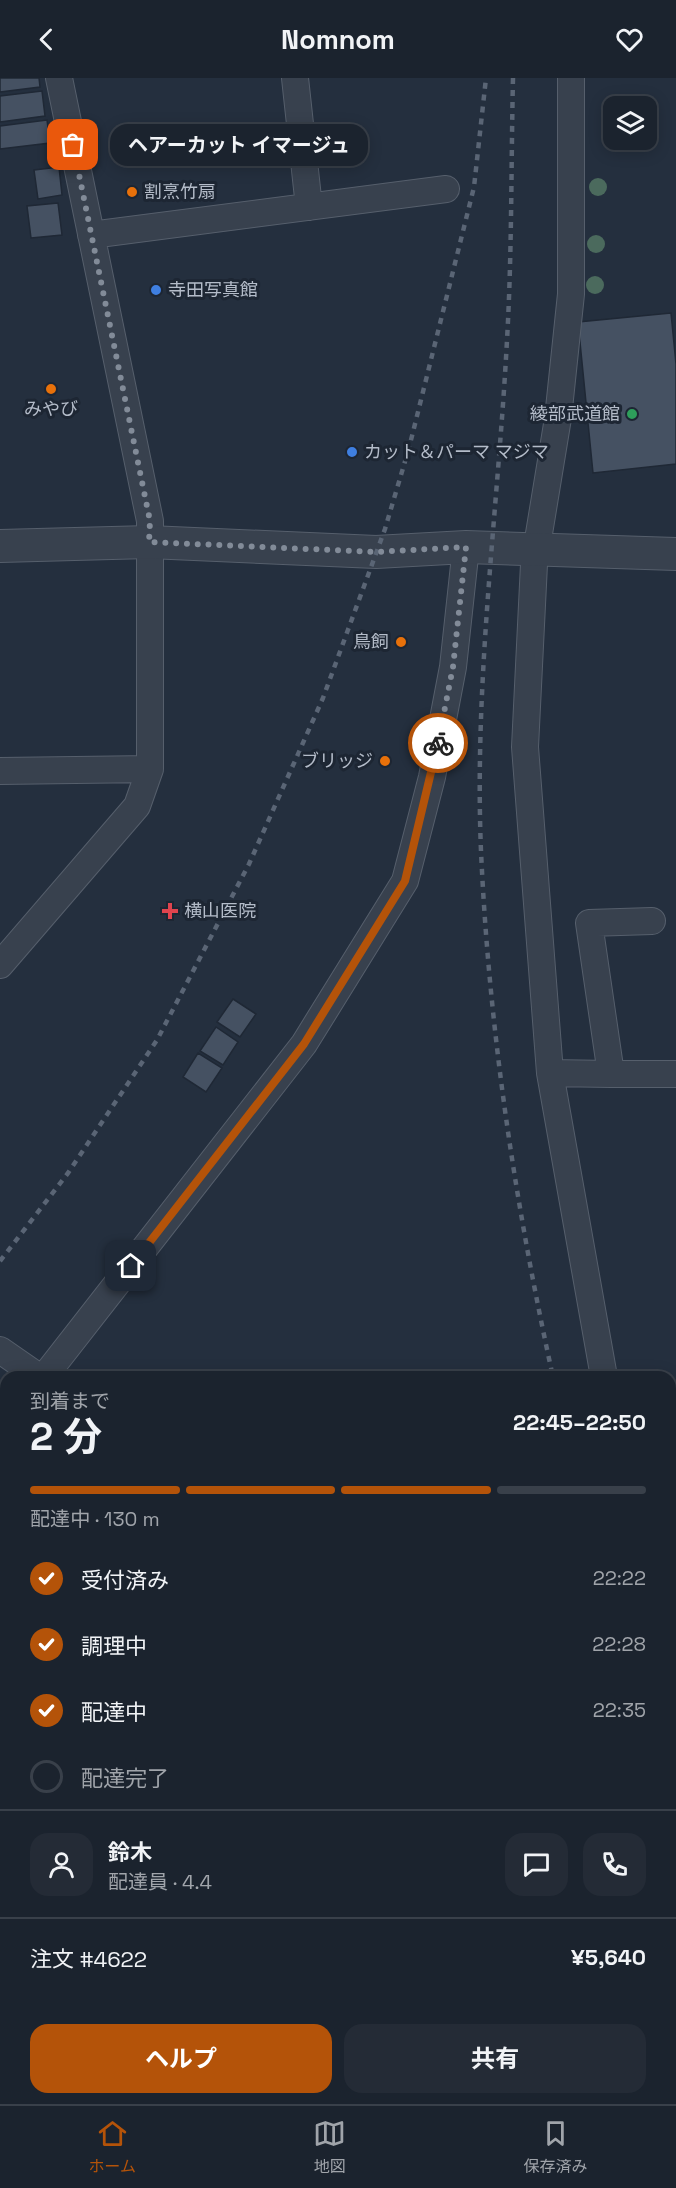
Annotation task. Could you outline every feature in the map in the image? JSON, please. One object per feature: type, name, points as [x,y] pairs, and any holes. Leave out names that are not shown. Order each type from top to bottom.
[{"type":"street","points":[[0,965],[137,806],[150,769],[150,521],[60,78]]},
{"type":"street","points":[[295,78],[309,207]]},
{"type":"street","points":[[571,78],[571,294],[558,418],[534,564],[525,747],[550,1073],[603,1371]]},
{"type":"street","points":[[91,235],[446,189]]},
{"type":"street","points":[[0,546],[149,542],[376,552],[466,547],[676,554]]},
{"type":"street","points":[[49,1371],[304,1044],[405,881],[432,777],[451,678],[466,547]]},
{"type":"street","points":[[0,771],[150,769]]},
{"type":"street","points":[[611,1074],[589,922],[652,921]]},
{"type":"street","points":[[550,1073],[676,1074]]},
{"type":"street","points":[[0,1350],[30,1371]]},
{"type":"building","points":[[0,78],[39,78],[40,87],[0,92]]},
{"type":"building","points":[[42,91],[45,116],[0,122],[0,96]]},
{"type":"building","points":[[47,120],[50,143],[0,149],[0,126]]},
{"type":"building","points":[[59,167],[62,195],[38,199],[34,170]]},
{"type":"building","points":[[58,203],[62,235],[31,238],[27,206]]},
{"type":"building","name":"綾部武道館","points":[[671,313],[676,364],[676,464],[593,473],[578,322]]},
{"type":"building","points":[[233,999],[256,1014],[240,1037],[217,1022]]},
{"type":"building","points":[[216,1027],[238,1042],[223,1065],[200,1051]]},
{"type":"building","points":[[198,1053],[222,1068],[206,1092],[183,1077]]},
{"type":"railway","points":[[0,1261],[68,1173],[157,1040],[249,864],[323,698],[385,529],[409,448],[474,187],[486,78]]},
{"type":"railway","points":[[513,78],[507,340],[481,723],[481,851],[497,1050],[527,1247],[552,1371]]},
{"type":"way so far","points":[[73,145],[150,521],[149,542],[376,552],[466,547],[453,667],[438,743]]},
{"type":"place","name":"ヘアーカット イマージュ","points":[[73,145]]},
{"type":"place","name":"割烹竹扇","points":[[132,192]]},
{"type":"place","name":"寺田写真館","points":[[156,290]]},
{"type":"place","name":"みやび","points":[[51,389]]},
{"type":"place","name":"綾部武道館","points":[[632,414]]},
{"type":"place","name":"カット＆パーマ マジマ","points":[[352,452]]},
{"type":"place","name":"鳥飼","points":[[401,642]]},
{"type":"place","name":"ブリッジ","points":[[385,761]]},
{"type":"place","name":"横山医院","points":[[170,911]]},
{"type":"route","points":[[131,1266],[304,1044],[405,881],[432,777],[438,743]]}]
